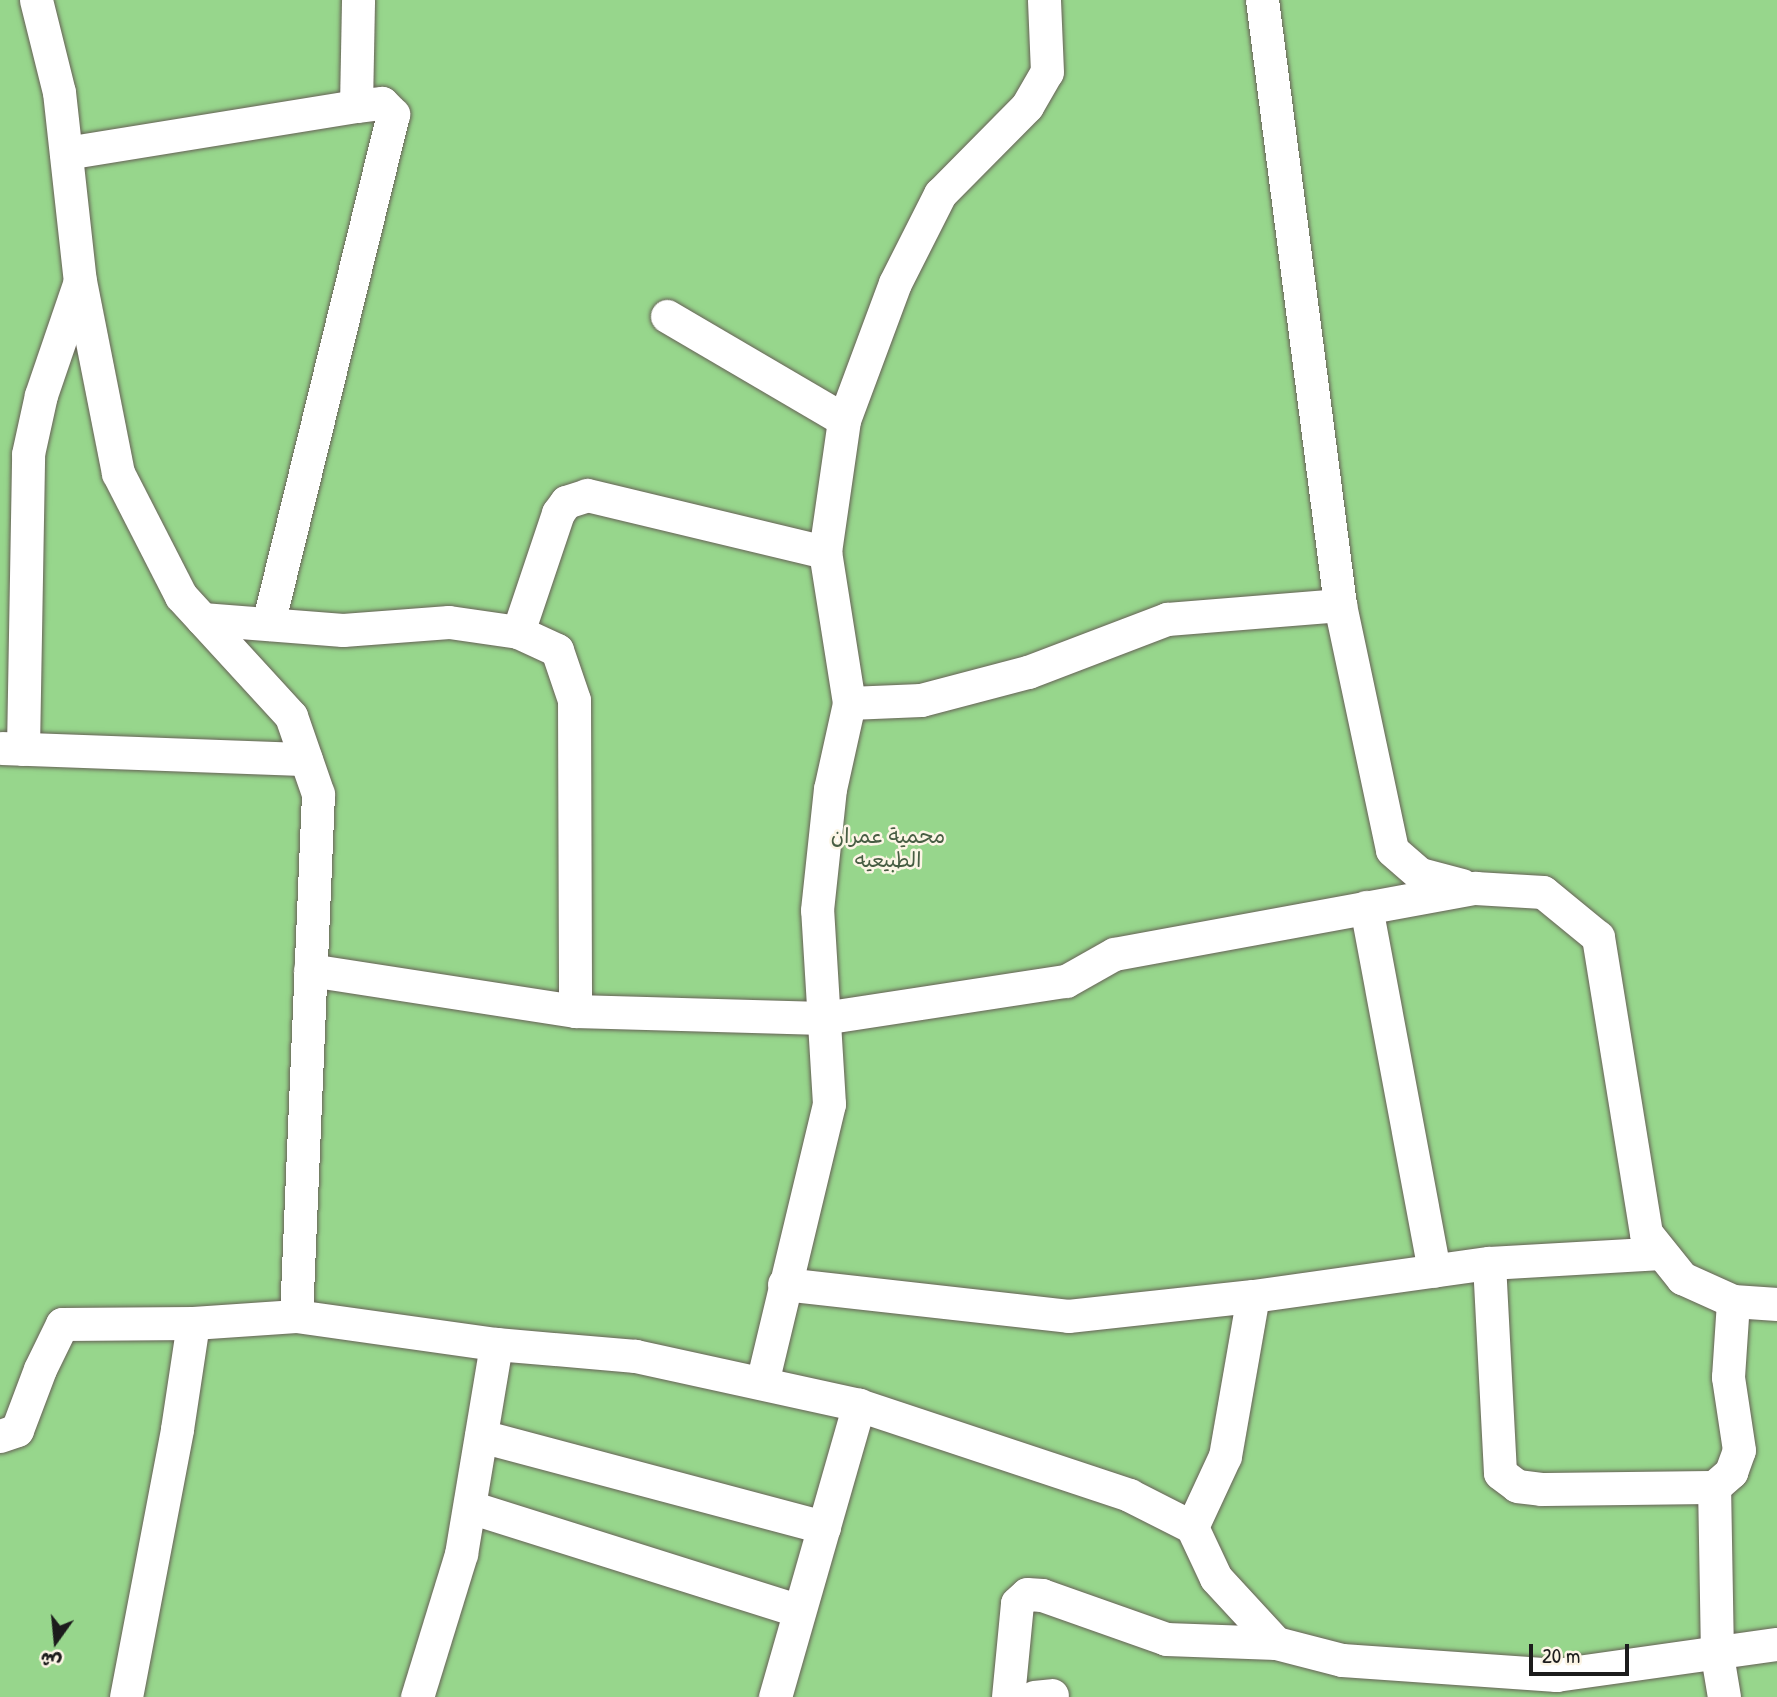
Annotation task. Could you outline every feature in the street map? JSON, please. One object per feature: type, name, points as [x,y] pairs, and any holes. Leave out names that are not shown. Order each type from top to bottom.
[{"type":"street","points":[[36,0],[59,92],[80,281],[118,473],[181,596],[291,716],[318,794],[296,1317]]},
{"type":"street","points":[[356,106],[358,0]]},
{"type":"street","points":[[762,1383],[830,1104],[817,910],[830,789],[849,704],[825,552],[844,420],[895,283],[940,194],[1027,106],[1047,72],[1044,0]]},
{"type":"street","points":[[1262,0],[1340,605],[1392,849],[1420,874],[1475,888],[1543,892],[1598,937],[1646,1233],[1682,1278],[1733,1301],[1777,1304]]},
{"type":"street","points":[[66,153],[356,106],[382,103],[393,114],[268,624]]},
{"type":"street","points":[[80,281],[41,395],[28,454],[11,748],[306,759]]},
{"type":"street","points":[[667,316],[844,420]]},
{"type":"street","points":[[518,632],[558,513],[566,502],[587,495],[825,552]]},
{"type":"street","points":[[849,704],[921,700],[1028,671],[1167,619],[1340,605]]},
{"type":"street","points":[[202,619],[342,630],[449,622],[518,632],[557,650],[574,700],[575,1011]]},
{"type":"street","points":[[310,970],[575,1011],[823,1018],[1066,981],[1114,954],[1475,888]]},
{"type":"street","points":[[1366,907],[1434,1270]]},
{"type":"street","points":[[784,1284],[1068,1316],[1254,1296],[1489,1263],[1661,1253]]},
{"type":"street","points":[[1489,1263],[1500,1473],[1517,1486],[1541,1489],[1714,1487],[1731,1472],[1739,1450],[1728,1377],[1733,1301]]},
{"type":"street","points":[[1192,1527],[1225,1456],[1254,1296]]},
{"type":"street","points":[[0,1436],[17,1430],[40,1369],[62,1324],[192,1323],[296,1317],[496,1344],[635,1356],[859,1405],[1129,1495],[1192,1527],[1216,1578],[1276,1643]]},
{"type":"street","points":[[126,1697],[177,1429],[192,1323]]},
{"type":"street","points":[[422,1694],[461,1554],[496,1344]]},
{"type":"street","points":[[775,1697],[859,1405]]},
{"type":"street","points":[[481,1436],[824,1527]]},
{"type":"street","points":[[1714,1487],[1717,1655],[1724,1697]]},
{"type":"street","points":[[470,1507],[799,1611]]},
{"type":"street","points":[[1008,1697],[1017,1603],[1027,1594],[1042,1595],[1166,1639],[1276,1643],[1342,1660],[1556,1675],[1717,1655],[1777,1644]]},
{"type":"green space","name":"محمية عمران الطبيعيه","points":[[0,0],[1777,0],[1777,1697],[0,1697]]}]
